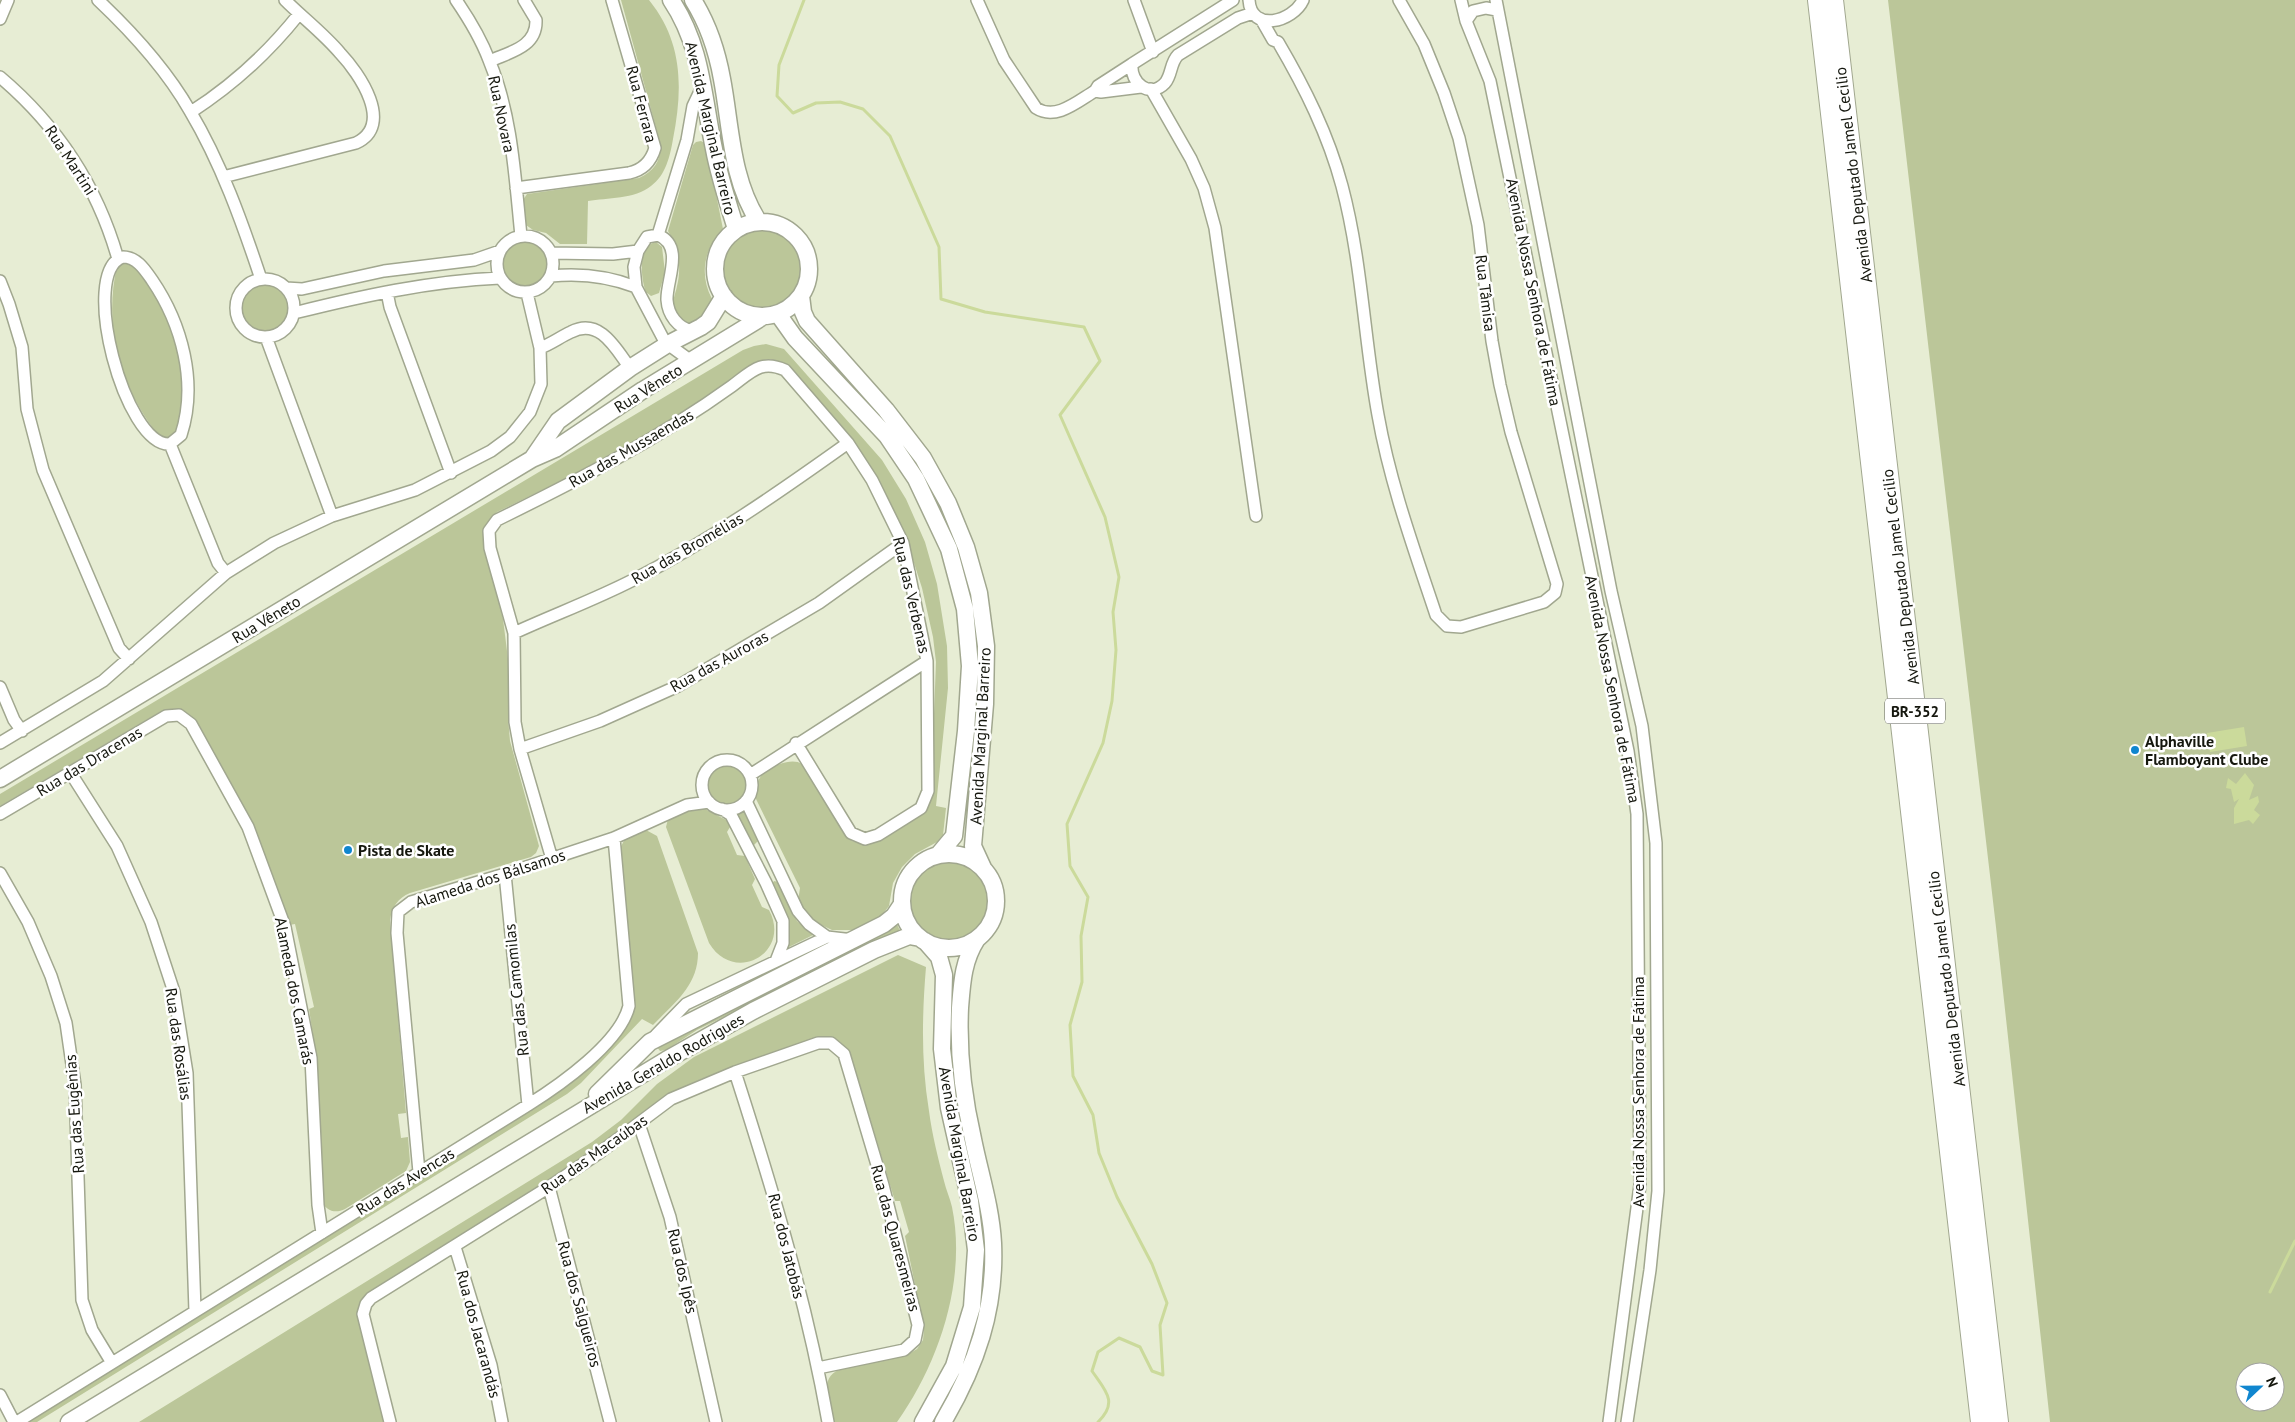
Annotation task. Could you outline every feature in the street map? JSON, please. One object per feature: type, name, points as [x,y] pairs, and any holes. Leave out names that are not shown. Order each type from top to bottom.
[{"type":"highway","name":"Avenida Deputado Jamel Cecilio","points":[[1818,0],[1981,1422]]},
{"type":"highway","name":"Avenida Deputado Jamel Cecilio","points":[[1833,0],[1998,1422]]},
{"type":"street","points":[[0,19],[8,0]]},
{"type":"street","points":[[98,0],[148,52],[191,112],[223,177],[261,279]]},
{"type":"street","points":[[223,177],[356,143],[365,137],[371,129],[374,111],[366,90],[354,70],[339,51],[285,0]]},
{"type":"street","name":"Rua Novara","points":[[456,0],[490,61],[504,110],[521,236]]},
{"type":"street","points":[[490,61],[524,46],[533,37],[536,20],[524,0]]},
{"type":"street","name":"Rua Ferrara","points":[[516,188],[635,172],[645,166],[653,155],[655,148],[612,0]]},
{"type":"street","name":"Avenida Marginal Barreiro","points":[[671,0],[692,40],[704,84],[714,149],[736,230]]},
{"type":"street","name":"Avenida Marginal Barreiro","points":[[693,0],[715,49],[732,145],[744,193],[751,210],[759,222]]},
{"type":"street","points":[[976,0],[1004,60],[1036,108],[1045,112],[1055,113],[1095,91],[1098,86],[1234,0]]},
{"type":"street","points":[[1134,0],[1153,52]]},
{"type":"street","points":[[1249,0],[1273,40],[1278,42],[1278,28],[1284,19]]},
{"type":"street","points":[[1095,91],[1161,87],[1167,80],[1170,66],[1178,55],[1238,18],[1257,16],[1272,22],[1284,19],[1295,12],[1304,0]]},
{"type":"street","name":"Rua Tâmisa","points":[[1278,42],[1311,101],[1329,143],[1340,180],[1352,233],[1373,389],[1383,441],[1394,489],[1436,615],[1447,626],[1461,628],[1544,602],[1555,593],[1556,577],[1511,432],[1500,385],[1492,342],[1478,225],[1459,138],[1444,93],[1424,44],[1399,0]]},
{"type":"street","name":"Avenida Nossa Senhora de Fátima","points":[[1461,0],[1466,21],[1490,81],[1628,751],[1637,814],[1640,1185],[1609,1422]]},
{"type":"street","points":[[1466,21],[1473,11],[1496,5]]},
{"type":"street","name":"Avenida Nossa Senhora de Fátima","points":[[1496,5],[1607,572],[1642,726],[1656,843],[1658,1191],[1650,1270],[1627,1422]]},
{"type":"street","points":[[191,112],[247,71],[274,44],[299,14]]},
{"type":"street","points":[[1132,64],[1134,80],[1146,88],[1194,166],[1204,188],[1215,228],[1256,516]]},
{"type":"street","name":"Rua Martini","points":[[0,77],[42,116],[73,156],[102,210],[118,259]]},
{"type":"street","points":[[658,235],[687,140],[693,106],[704,84]]},
{"type":"street","points":[[759,222],[772,223],[784,227],[803,246],[808,258],[807,284],[801,296],[791,307],[771,315],[742,311],[724,296],[717,282],[715,268],[718,253],[725,240],[736,230],[759,222]]},
{"type":"street","points":[[691,361],[668,344],[658,330],[636,286],[634,267],[638,251],[647,237],[658,235],[666,240],[672,256],[672,272],[667,298],[672,314],[679,326],[692,331]]},
{"type":"street","points":[[286,288],[302,288],[384,271],[474,260],[500,251],[513,239],[521,236],[539,239],[551,253],[554,260],[551,276],[541,288],[527,293],[512,289],[500,278],[497,260],[500,251]]},
{"type":"street","points":[[551,253],[613,254],[638,251]]},
{"type":"street","points":[[123,257],[132,258],[150,277],[168,307],[181,339],[186,369],[187,400],[181,435],[170,444],[157,441],[144,426],[128,399],[116,370],[108,339],[105,306],[110,267],[123,257]]},
{"type":"street","points":[[551,276],[574,274],[598,276],[636,286]]},
{"type":"street","points":[[294,312],[387,292],[458,281],[500,278]]},
{"type":"street","points":[[270,279],[286,288],[292,296],[294,312],[287,327],[281,333],[266,337],[251,334],[244,328],[236,313],[239,295],[252,282],[270,279]]},
{"type":"street","points":[[0,281],[10,304],[22,347],[27,409],[43,470],[119,648],[130,660]]},
{"type":"street","points":[[387,292],[390,307],[451,473]]},
{"type":"street","points":[[0,744],[104,680],[130,660],[226,573],[274,542],[332,516],[415,490],[492,451],[516,432],[533,406],[541,384],[540,348],[527,293]]},
{"type":"street","name":"Rua Vêneto","points":[[532,459],[558,422],[630,368],[708,322],[724,296]]},
{"type":"street","name":"Avenida Marginal Barreiro","points":[[801,296],[803,312],[807,321],[886,410],[924,458],[948,503],[966,547],[979,593],[986,646],[985,704],[973,846],[984,870]]},
{"type":"street","name":"Avenida Marginal Barreiro","points":[[771,315],[887,436],[916,479],[949,549],[965,609],[970,666],[966,731],[954,836],[938,855]]},
{"type":"street","name":"Rua Vêneto","points":[[0,779],[532,459],[555,449],[643,390],[771,315]]},
{"type":"street","points":[[540,348],[573,331],[590,328],[601,332],[610,339],[630,368]]},
{"type":"street","points":[[266,337],[332,516]]},
{"type":"street","name":"Rua das Verbenas","points":[[773,364],[785,370],[848,443],[872,480],[902,542],[927,661],[928,791],[921,808],[878,835],[865,839],[851,833],[796,743]]},
{"type":"street","name":"Rua das Mussaendas","points":[[514,633],[490,548],[488,531],[497,520],[619,459],[688,417],[758,367],[773,364]]},
{"type":"street","points":[[558,422],[572,437]]},
{"type":"street","name":"Rua das Bromélias","points":[[514,633],[631,581],[695,546],[757,508],[848,443]]},
{"type":"street","points":[[170,444],[218,563],[226,573]]},
{"type":"street","name":"Rua das Auroras","points":[[520,749],[600,721],[678,686],[820,603],[902,542]]},
{"type":"street","points":[[514,633],[515,722],[520,749],[552,859]]},
{"type":"street","points":[[722,809],[735,809],[746,801],[752,789],[750,775],[796,743],[927,661]]},
{"type":"street","points":[[0,687],[14,720],[22,730]]},
{"type":"street","name":"Rua das Dracenas","points":[[0,814],[166,716],[179,715]]},
{"type":"street","name":"Alameda dos Camarás","points":[[179,715],[190,724],[248,827],[285,927],[311,1058],[318,1205],[322,1233]]},
{"type":"street","name":"Alameda dos Bálsamos","points":[[687,805],[702,785],[703,778],[710,766],[724,760],[739,763],[750,775]]},
{"type":"street","name":"Rua das Rosálias","points":[[70,772],[117,846],[151,922],[174,992],[187,1073],[195,1311]]},
{"type":"street","points":[[702,785],[709,802],[731,815],[750,850],[783,921],[783,943],[776,960]]},
{"type":"street","points":[[746,801],[798,911],[809,924],[827,936],[852,940]]},
{"type":"street","name":"Alameda dos Bálsamos","points":[[419,1172],[397,933],[398,912],[411,902],[614,838],[687,805],[709,802]]},
{"type":"street","name":"Rua das Avencas","points":[[15,1422],[528,1105],[561,1084],[585,1065],[626,1019],[629,1006],[614,838]]},
{"type":"street","points":[[750,850],[766,843]]},
{"type":"street","points":[[938,855],[963,856],[975,862],[984,870],[992,883],[996,898],[994,914],[988,928],[977,939],[965,946],[938,947],[922,940],[911,928],[902,904],[904,887],[911,873],[923,861],[938,855]]},
{"type":"street","name":"Rua das Eugênias","points":[[0,873],[28,922],[51,976],[66,1023],[75,1085],[82,1300],[92,1330],[112,1363]]},
{"type":"street","name":"Rua das Camomilas","points":[[504,874],[528,1105]]},
{"type":"street","points":[[766,883],[773,876],[781,875]]},
{"type":"street","name":"Avenida Geraldo Rodrigues","points":[[650,1042],[884,924],[894,916],[902,904]]},
{"type":"street","name":"Avenida Geraldo Rodrigues","points":[[540,1135],[596,1094],[686,1004],[827,936]]},
{"type":"street","name":"Avenida Geraldo Rodrigues","points":[[540,1135],[753,1011],[874,950],[909,936],[922,940]]},
{"type":"street","name":"Avenida Marginal Barreiro","points":[[943,1422],[960,1393],[982,1340],[991,1292],[993,1243],[987,1193],[973,1140],[963,1089],[959,1032],[962,978],[968,954],[977,939]]},
{"type":"street","name":"Avenida Marginal Barreiro","points":[[922,940],[939,957],[944,975],[942,1049],[949,1108],[970,1201],[976,1250],[972,1307],[954,1366],[923,1422]]},
{"type":"street","points":[[650,1042],[652,1054],[666,1060]]},
{"type":"street","name":"Rua das Macaúbas","points":[[390,1422],[363,1314],[366,1304],[371,1298],[549,1187],[639,1124],[671,1099],[735,1072],[818,1043],[831,1043]]},
{"type":"street","name":"Rua das Quaresmeiras","points":[[818,1368],[904,1350],[915,1340],[918,1325],[883,1185],[844,1054],[831,1043]]},
{"type":"street","name":"Rua dos Jatobás","points":[[735,1072],[773,1191],[818,1368],[828,1422]]},
{"type":"street","name":"Rua dos Ipês","points":[[639,1124],[670,1217],[716,1422]]},
{"type":"street","name":"Rua das Avencas","points":[[69,1422],[540,1135]]},
{"type":"street","name":"Rua dos Salgueiros","points":[[549,1187],[610,1422]]},
{"type":"street","name":"Rua dos Jacarandás","points":[[455,1246],[491,1365],[502,1422]]},
{"type":"street","points":[[1617,1365],[1634,1367]]},
{"type":"street","points":[[0,1395],[15,1422]]},
{"type":"shaded area","points":[[621,0],[649,0],[669,32],[674,49],[679,84],[676,120],[670,152],[664,171],[651,186],[629,196],[588,201],[587,244],[560,244],[546,233],[533,230],[526,225],[523,200],[527,194],[639,178],[653,168],[660,154],[660,142]]},
{"type":"shaded area","points":[[1888,0],[2295,0],[2295,1422],[2050,1422],[1996,927]]},
{"type":"shaded area","points":[[701,141],[706,144],[723,229],[711,245],[706,262],[706,280],[712,299],[700,322],[683,326],[673,305],[679,264],[677,251],[668,231],[693,145]]},
{"type":"shaded area","points":[[762,230],[777,233],[790,241],[798,254],[801,269],[798,284],[790,297],[777,305],[762,308],[747,305],[734,297],[726,284],[723,269],[726,254],[734,241],[747,233]]},
{"type":"shaded area","points":[[529,242],[541,248],[546,255],[546,273],[541,280],[534,285],[521,286],[513,283],[506,276],[503,260],[506,252],[513,245]]},
{"type":"shaded area","points":[[656,242],[662,247],[665,272],[659,293],[651,296],[644,287],[642,264],[646,249]]},
{"type":"shaded area","points":[[127,262],[141,274],[155,293],[167,318],[176,346],[182,375],[183,401],[179,423],[169,438],[160,437],[146,418],[134,398],[118,356],[112,312],[113,289],[117,266]]},
{"type":"shaded area","points":[[265,285],[278,289],[284,295],[288,308],[284,321],[278,327],[265,331],[252,327],[246,321],[242,308],[246,295],[252,289]]},
{"type":"shaded area","points":[[766,344],[784,349],[882,460],[906,499],[925,542],[937,584],[947,646],[948,688],[936,806],[946,808],[943,835],[937,842],[915,854],[902,867],[893,883],[889,906],[881,916],[853,930],[832,930],[811,920],[798,901],[800,888],[756,799],[757,784],[765,772],[782,763],[799,762],[803,765],[843,831],[852,841],[862,844],[873,843],[914,820],[920,815],[931,791],[936,662],[933,637],[922,588],[907,541],[885,493],[787,367],[770,359],[755,362],[683,414],[614,455],[497,512],[485,526],[483,542],[503,619],[508,659],[510,741],[539,846],[536,853],[531,857],[410,893],[399,900],[394,907],[390,920],[406,1113],[398,1114],[401,1138],[408,1137],[410,1162],[406,1171],[345,1209],[334,1211],[328,1209],[321,1200],[314,1042],[309,1009],[314,1007],[295,924],[289,925],[251,828],[175,710],[160,712],[0,806],[0,794],[743,350]]},
{"type":"shaded area","points":[[2244,727],[2247,746],[2210,752],[2207,733]]},
{"type":"shaded area","points":[[727,765],[741,771],[747,785],[741,799],[727,805],[713,799],[707,785],[713,771]]},
{"type":"shaded area","points":[[2245,773],[2254,785],[2249,800],[2258,796],[2259,802],[2254,810],[2260,815],[2253,824],[2249,820],[2234,824],[2234,808],[2239,799],[2234,802],[2231,789],[2226,788],[2228,778],[2236,784]]},
{"type":"shaded area","points":[[691,807],[703,808],[728,821],[730,827],[727,832],[737,855],[745,856],[755,879],[752,885],[762,907],[769,910],[774,925],[773,939],[767,950],[757,958],[745,962],[732,962],[720,955],[709,943],[666,827],[668,819]]},
{"type":"shaded area","points":[[740,811],[744,812],[758,841],[754,845],[752,845],[737,815]]},
{"type":"shaded area","points":[[646,830],[657,836],[698,953],[697,965],[689,984],[653,1025],[642,1019],[581,1083],[567,1094],[37,1422],[24,1422],[564,1087],[627,1024],[631,1014],[620,848],[625,839]]},
{"type":"shaded area","points":[[949,862],[964,865],[977,873],[985,886],[988,901],[985,916],[977,929],[964,937],[949,940],[934,937],[921,929],[913,916],[910,901],[913,886],[921,873],[934,865]]},
{"type":"shaded area","points":[[774,881],[778,882],[797,921],[813,935],[785,949],[772,884]]},
{"type":"shaded area","points":[[895,920],[901,933],[893,934],[697,1030],[666,1050],[660,1051],[657,1047]]},
{"type":"shaded area","points":[[898,955],[926,967],[923,1057],[926,1093],[933,1137],[952,1207],[956,1235],[956,1263],[946,1320],[937,1347],[912,1399],[897,1422],[832,1422],[829,1408],[826,1393],[829,1379],[833,1374],[839,1370],[907,1355],[917,1349],[923,1340],[924,1329],[905,1236],[909,1232],[900,1201],[895,1201],[851,1056],[840,1042],[820,1038],[701,1079],[673,1092],[583,1159],[367,1293],[361,1301],[358,1313],[385,1422],[139,1422],[592,1142],[621,1120],[657,1084],[694,1057]]},
{"type":"waterway","points":[[804,0],[779,65],[777,96],[793,113],[816,103],[840,102],[863,109],[890,136],[939,247],[941,299],[985,312],[1084,327],[1100,361],[1060,415],[1105,517],[1119,577],[1113,612],[1116,650],[1112,701],[1103,743],[1067,824],[1070,866],[1088,897],[1081,936],[1082,982],[1070,1025],[1073,1076],[1093,1115],[1099,1153],[1117,1197],[1152,1264],[1167,1303],[1160,1325],[1163,1375],[1152,1371],[1140,1347],[1119,1338],[1098,1352],[1092,1371],[1105,1390],[1109,1402],[1108,1408],[1098,1422]]},
{"type":"waterway","points":[[2270,1292],[2295,1241]]},
{"type":"place","name":"Alphaville Flamboyant Clube","points":[[2135,750]]},
{"type":"place","name":"Pista de Skate","points":[[348,850]]}]
